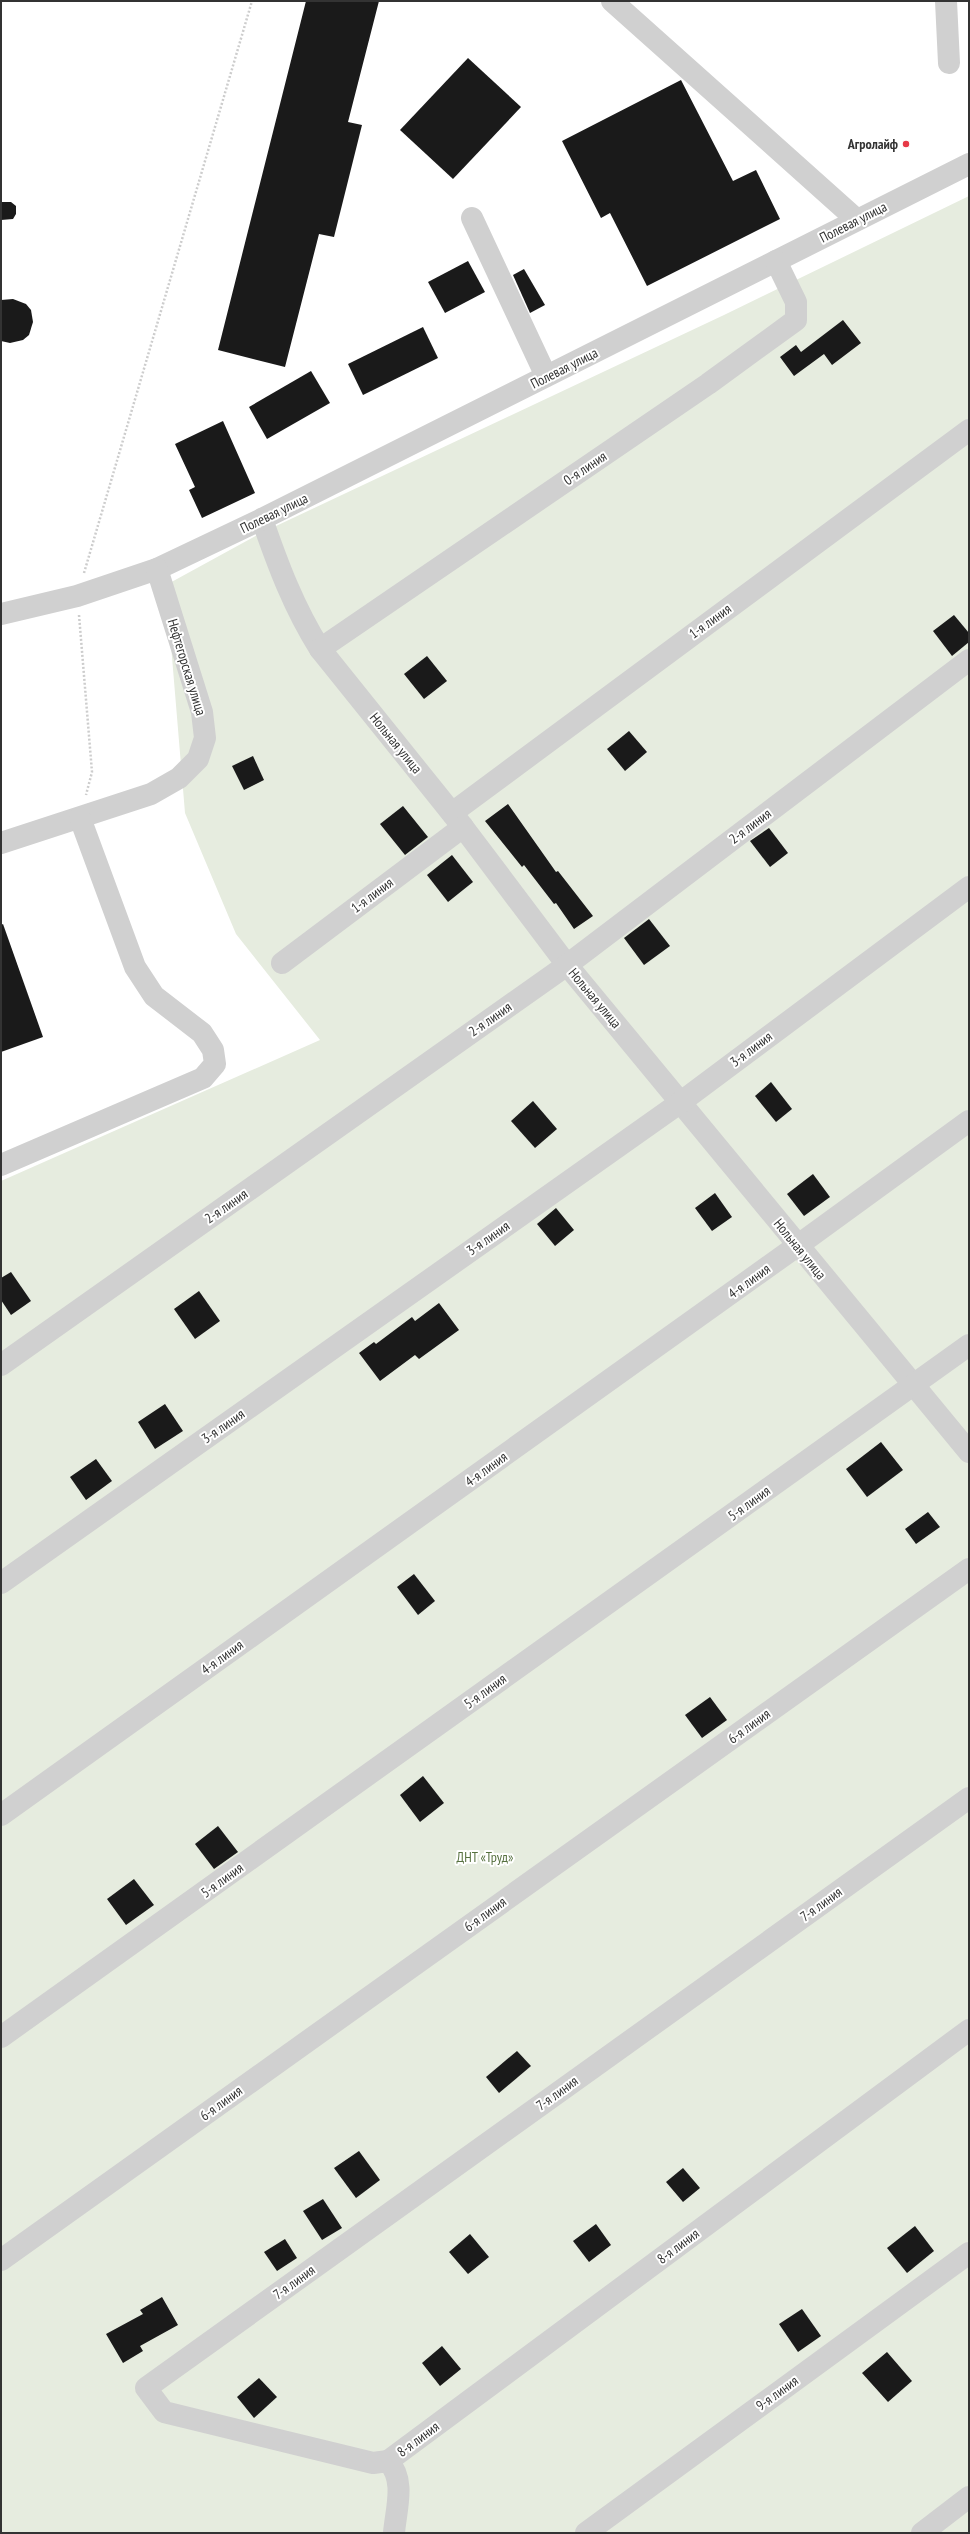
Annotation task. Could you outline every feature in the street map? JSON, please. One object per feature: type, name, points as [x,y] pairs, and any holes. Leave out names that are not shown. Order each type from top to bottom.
[{"type":"street","points":[[612,1],[857,220]]},
{"type":"street","points":[[946,1],[948,63]]},
{"type":"street","name":"Полевая улица","points":[[157,569],[262,519],[969,164]]},
{"type":"street","points":[[472,218],[546,376]]},
{"type":"street","name":"0-я линия","points":[[320,649],[708,384],[796,320],[796,302],[776,261]]},
{"type":"street","name":"1-я линия","points":[[282,963],[457,820],[969,430]]},
{"type":"street","name":"Нольная улица","points":[[262,519],[284,583],[303,622],[320,649],[457,820],[567,965],[969,1452]]},
{"type":"street","points":[[1,614],[77,596],[157,569]]},
{"type":"street","name":"Нефтегорская улица","points":[[1,843],[151,794],[179,778],[198,759],[205,738],[202,712],[157,569]]},
{"type":"street","name":"2-я линия","points":[[1,1365],[567,965],[969,660]]},
{"type":"street","points":[[1,1165],[203,1078],[215,1064],[213,1050],[202,1033],[154,996],[135,967],[80,818]]},
{"type":"street","name":"3-я линия","points":[[1,1583],[681,1102],[969,887]]},
{"type":"street","name":"4-я линия","points":[[1,1815],[798,1246],[969,1120]]},
{"type":"street","name":"5-я линия","points":[[1,2037],[969,1345]]},
{"type":"street","name":"6-я линия","points":[[1,2260],[969,1569]]},
{"type":"street","name":"7-я линия","points":[[388,2461],[373,2463],[164,2412],[146,2388],[969,1798]]},
{"type":"street","name":"8-я линия","points":[[388,2461],[969,2030]]},
{"type":"street","name":"9-я линия","points":[[586,2533],[969,2253]]},
{"type":"street","points":[[388,2461],[395,2469],[399,2481],[394,2533]]},
{"type":"street","points":[[922,2533],[969,2497]]},
{"type":"path","points":[[80,818],[92,772],[77,596],[252,1]]},
{"type":"green space","name":"ДНТ «Труд»","points":[[969,196],[969,2533],[1,2533],[1,1181],[320,1040],[236,934],[185,813],[166,585],[259,534],[724,315]]},
{"type":"building","points":[[306,1],[379,1],[348,122],[362,125],[334,237],[319,234],[285,367],[218,350]]},
{"type":"building","points":[[468,58],[521,107],[453,179],[400,130]]},
{"type":"building","points":[[681,80],[733,181],[756,170],[780,219],[647,286],[610,213],[601,218],[562,141]]},
{"type":"building","points":[[1,202],[11,202],[16,206],[16,214],[13,219],[1,220]]},
{"type":"building","points":[[468,261],[485,292],[445,313],[428,282]]},
{"type":"building","points":[[524,269],[545,305],[530,313],[513,275]]},
{"type":"building","points":[[13,299],[26,304],[31,310],[33,322],[29,335],[23,340],[10,343],[1,341],[1,300]]},
{"type":"building","points":[[843,320],[861,343],[832,365],[824,354],[794,376],[780,357],[796,345],[801,352]]},
{"type":"building","points":[[423,327],[438,358],[363,395],[348,364]]},
{"type":"building","points":[[311,371],[330,403],[267,439],[249,407]]},
{"type":"building","points":[[223,421],[255,493],[202,518],[189,490],[195,487],[175,444]]},
{"type":"building","points":[[954,615],[969,633],[969,642],[952,656],[933,631]]},
{"type":"building","points":[[427,656],[447,681],[424,699],[404,674]]},
{"type":"building","points":[[629,731],[647,752],[625,771],[607,749]]},
{"type":"building","points":[[253,756],[264,780],[244,790],[232,766]]},
{"type":"building","points":[[508,804],[556,872],[558,871],[593,916],[574,929],[556,903],[554,904],[524,865],[522,867],[485,821]]},
{"type":"building","points":[[403,806],[428,837],[405,855],[380,824]]},
{"type":"building","points":[[769,828],[788,853],[770,867],[750,841]]},
{"type":"building","points":[[452,855],[473,882],[448,902],[427,875]]},
{"type":"building","points":[[649,919],[670,946],[644,965],[624,938]]},
{"type":"building","points":[[3,924],[43,1037],[1,1052],[1,925]]},
{"type":"building","points":[[771,1082],[792,1109],[776,1122],[755,1096]]},
{"type":"building","points":[[533,1101],[557,1129],[535,1148],[511,1121]]},
{"type":"building","points":[[813,1174],[830,1197],[804,1216],[787,1194]]},
{"type":"building","points":[[715,1193],[732,1217],[712,1231],[695,1208]]},
{"type":"building","points":[[556,1208],[574,1230],[555,1246],[537,1224]]},
{"type":"building","points":[[11,1272],[31,1301],[11,1315],[1,1300],[1,1278]]},
{"type":"building","points":[[199,1291],[220,1321],[195,1339],[174,1309]]},
{"type":"building","points":[[439,1303],[459,1330],[419,1359],[415,1355],[380,1381],[359,1353],[374,1342],[376,1344],[412,1317],[415,1321]]},
{"type":"building","points":[[165,1404],[183,1431],[155,1449],[138,1422]]},
{"type":"building","points":[[881,1442],[903,1470],[867,1497],[846,1469]]},
{"type":"building","points":[[96,1459],[112,1481],[86,1500],[70,1477]]},
{"type":"building","points":[[928,1512],[940,1527],[916,1544],[905,1529]]},
{"type":"building","points":[[414,1574],[435,1601],[418,1615],[397,1587]]},
{"type":"building","points":[[710,1697],[727,1720],[702,1738],[685,1715]]},
{"type":"building","points":[[423,1776],[444,1803],[420,1822],[400,1795]]},
{"type":"building","points":[[218,1826],[238,1852],[214,1869],[195,1844]]},
{"type":"building","points":[[134,1879],[154,1905],[126,1925],[107,1899]]},
{"type":"building","points":[[517,2051],[531,2066],[499,2093],[486,2077]]},
{"type":"building","points":[[359,2151],[380,2180],[356,2198],[334,2168]]},
{"type":"building","points":[[683,2168],[700,2188],[683,2202],[666,2182]]},
{"type":"building","points":[[323,2199],[342,2228],[322,2240],[303,2211]]},
{"type":"building","points":[[596,2224],[611,2245],[589,2262],[573,2241]]},
{"type":"building","points":[[915,2226],[934,2251],[907,2273],[887,2248]]},
{"type":"building","points":[[470,2234],[489,2257],[468,2274],[449,2252]]},
{"type":"building","points":[[285,2239],[297,2258],[277,2271],[264,2252]]},
{"type":"building","points":[[162,2297],[178,2325],[140,2346],[143,2351],[123,2363],[106,2334],[143,2314],[140,2310]]},
{"type":"building","points":[[802,2309],[821,2336],[798,2352],[779,2324]]},
{"type":"building","points":[[442,2346],[461,2369],[440,2386],[422,2363]]},
{"type":"building","points":[[887,2352],[912,2381],[888,2402],[862,2373]]},
{"type":"building","points":[[259,2378],[277,2397],[254,2418],[237,2397]]},
{"type":"place","name":"Агролайф","points":[[906,144]]}]
